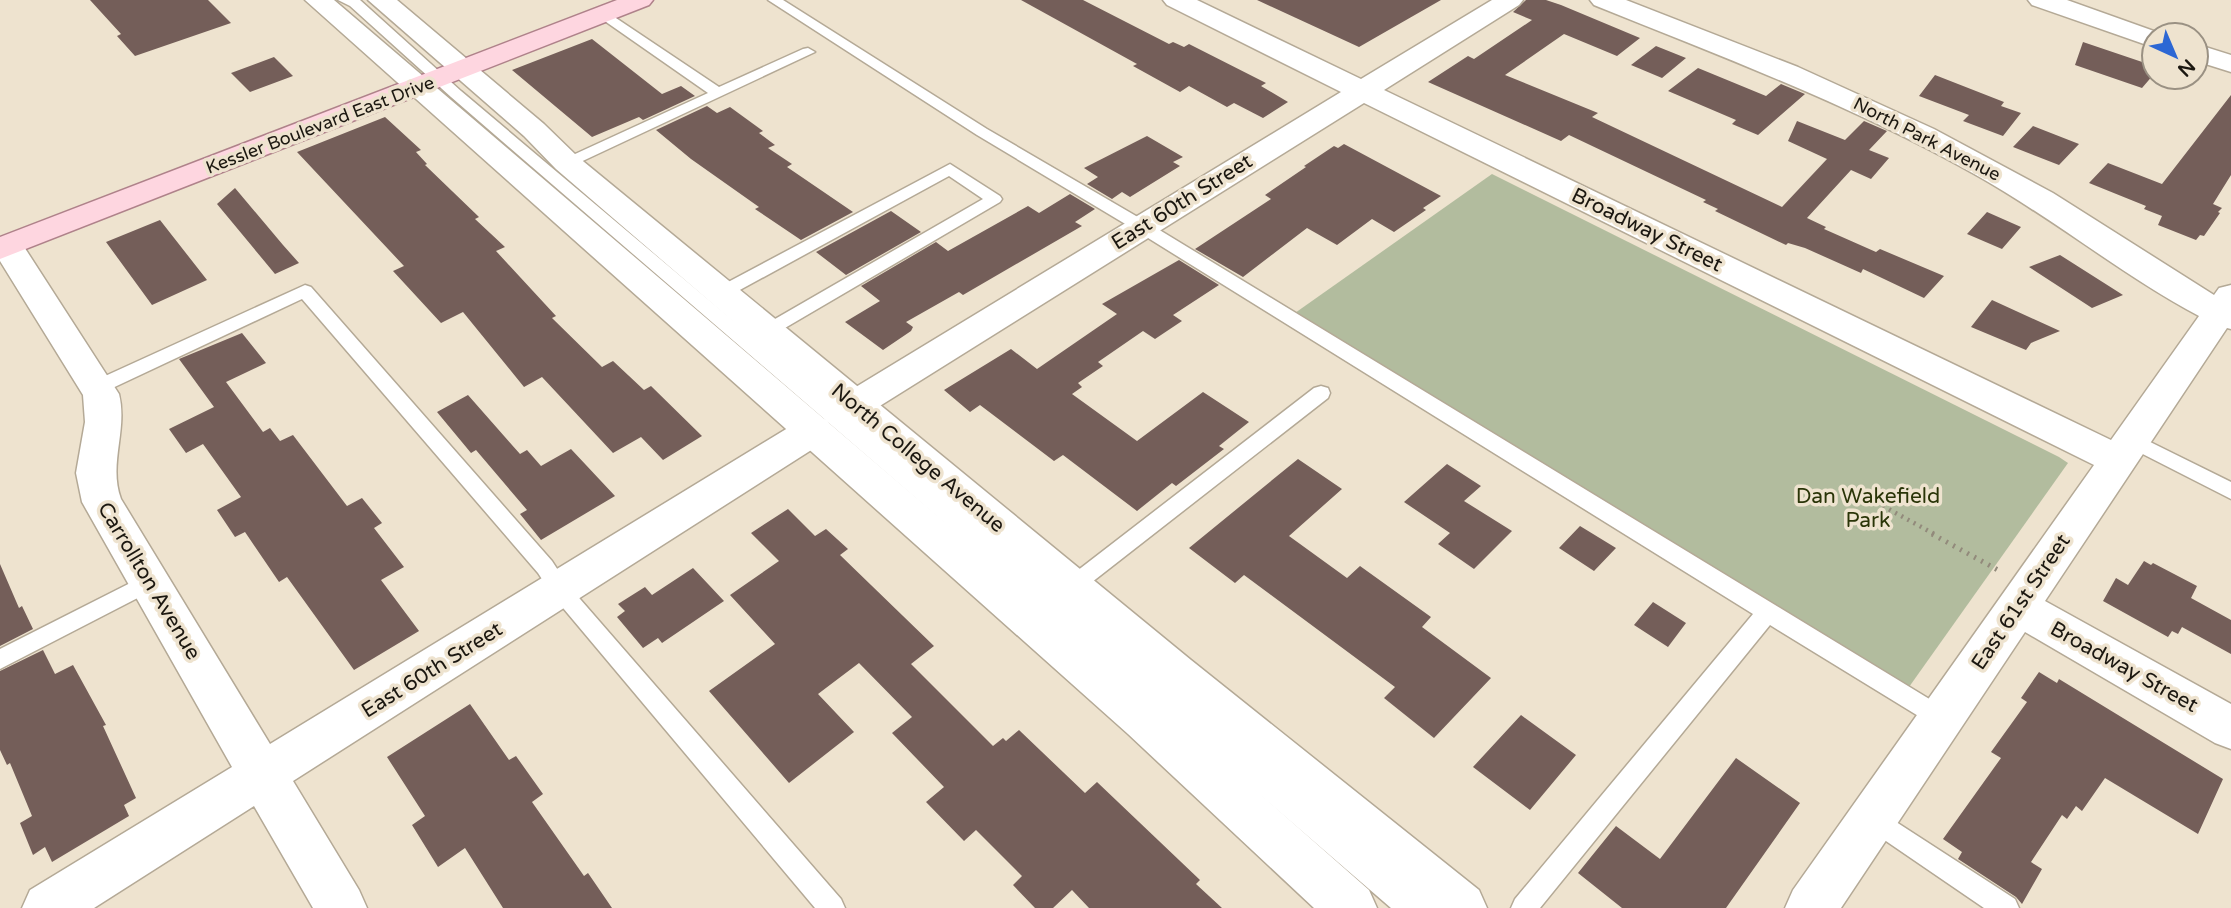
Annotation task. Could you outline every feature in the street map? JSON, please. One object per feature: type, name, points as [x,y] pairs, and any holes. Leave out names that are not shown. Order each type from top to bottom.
[{"type":"main road","name":"Kessler Boulevard East Drive","points":[[4,248],[640,0]]},
{"type":"street","name":"North College Avenue","points":[[318,0],[439,79],[534,130],[567,163],[766,331],[1461,908]]},
{"type":"street","name":"Broadway Street","points":[[1176,0],[1362,91],[2125,450]]},
{"type":"street","name":"East 60th Street","points":[[855,405],[1510,0]]},
{"type":"street","name":"North Park Avenue","points":[[1603,0],[1810,82],[1898,122],[2020,187],[2186,294],[2227,308]]},
{"type":"street","points":[[2041,0],[2140,33]]},
{"type":"street","name":"North College Avenue","points":[[358,1],[814,430],[1144,720],[1351,908]]},
{"type":"street","points":[[2210,57],[2231,64]]},
{"type":"street","name":"Carrollton Avenue","points":[[4,248],[98,387],[105,408],[94,468],[96,491],[341,908]]},
{"type":"street","name":"East 61st Street","points":[[1811,908],[1941,718],[2008,589],[2125,450],[2227,308]]},
{"type":"street","name":"East 60th Street","points":[[48,908],[814,430]]},
{"type":"street","name":"Broadway Street","points":[[2008,589],[2231,728]]},
{"type":"lane","points":[[774,0],[982,132],[1941,718]]},
{"type":"lane","points":[[604,14],[718,93]]},
{"type":"lane","points":[[567,163],[808,52]]},
{"type":"lane","name":"North College Avenue","points":[[439,79],[1410,908]]},
{"type":"lane","points":[[721,293],[878,205],[950,169],[994,199],[766,331]]},
{"type":"lane","points":[[98,387],[304,292],[545,567],[560,590],[832,908]]},
{"type":"lane","points":[[1072,587],[1321,393]]},
{"type":"lane","points":[[2125,450],[2231,491]]},
{"type":"lane","points":[[0,660],[149,582]]},
{"type":"lane","points":[[1524,908],[1769,611]]},
{"type":"lane","points":[[1873,818],[2006,908]]},
{"type":"path","points":[[1854,499],[1859,493],[2008,589]]},
{"type":"green space","name":"Dan Wakefield Park","points":[[1492,174],[2068,463],[1909,687],[1295,313]]},
{"type":"building","points":[[90,0],[208,0],[231,23],[135,56],[117,36],[121,34]]},
{"type":"building","points":[[1021,0],[1083,0],[1169,44],[1173,42],[1184,47],[1189,44],[1266,83],[1261,86],[1288,102],[1263,118],[1234,103],[1227,107],[1189,86],[1180,92],[1133,66],[1137,64]]},
{"type":"building","points":[[1257,0],[1441,0],[1359,47]]},
{"type":"building","points":[[1526,0],[1546,0],[1561,5],[1640,38],[1617,56],[1564,34],[1505,75],[1598,113],[1592,117],[1782,207],[1827,159],[1788,141],[1797,121],[1845,140],[1864,121],[1887,131],[1869,150],[1889,158],[1871,179],[1851,170],[1807,218],[1826,227],[1824,229],[1876,252],[1880,249],[1944,276],[1924,298],[1863,269],[1861,273],[1805,248],[1788,243],[1786,245],[1715,211],[1718,209],[1703,202],[1706,200],[1569,135],[1561,141],[1428,82],[1468,56],[1474,59],[1532,20],[1513,12]]},
{"type":"building","points":[[592,39],[662,94],[681,86],[695,96],[643,120],[639,117],[592,137],[512,70]]},
{"type":"building","points":[[2083,42],[2140,61],[2140,87],[2075,65]]},
{"type":"building","points":[[1656,46],[1686,58],[1662,78],[1631,65]]},
{"type":"building","points":[[274,57],[293,76],[250,92],[231,73]]},
{"type":"building","points":[[1698,68],[1766,96],[1781,84],[1805,94],[1758,135],[1732,124],[1736,120],[1668,91]]},
{"type":"building","points":[[1935,75],[2004,102],[2001,106],[2021,113],[2003,136],[1963,121],[1969,115],[1919,96]]},
{"type":"building","points":[[2231,95],[2231,175],[2213,204],[2222,208],[2218,212],[2220,213],[2204,236],[2200,235],[2196,240],[2158,225],[2162,216],[2144,209],[2146,206],[2089,183],[2108,163],[2162,184]]},
{"type":"building","points":[[707,106],[717,113],[730,107],[763,131],[759,133],[775,145],[768,148],[792,164],[787,167],[853,212],[801,240],[755,209],[759,207],[691,159],[656,130]]},
{"type":"building","points":[[385,117],[421,150],[416,152],[427,164],[425,165],[479,217],[475,219],[505,247],[496,251],[556,316],[552,318],[602,367],[613,361],[644,390],[651,386],[702,436],[663,460],[641,437],[613,453],[542,377],[524,387],[463,312],[441,323],[393,271],[404,266],[297,152]]},
{"type":"building","points":[[2033,126],[2079,144],[2059,165],[2013,147]]},
{"type":"building","points":[[1147,136],[1183,157],[1173,162],[1180,166],[1130,197],[1122,192],[1112,199],[1087,184],[1098,177],[1084,168]]},
{"type":"building","points":[[1344,144],[1441,196],[1394,232],[1372,219],[1337,245],[1307,228],[1243,277],[1195,249],[1271,199],[1265,195],[1306,167],[1304,166],[1334,146],[1338,148]]},
{"type":"building","points":[[235,188],[299,263],[275,274],[217,204]]},
{"type":"building","points":[[1070,194],[1095,209],[1075,222],[1082,226],[963,295],[959,292],[906,322],[913,327],[911,331],[883,350],[845,322],[880,301],[861,286],[936,242],[948,251],[1028,206],[1039,213]]},
{"type":"building","points":[[891,211],[921,232],[846,275],[816,252]]},
{"type":"building","points":[[1987,212],[2021,227],[2002,249],[1967,234]]},
{"type":"building","points":[[160,220],[207,280],[152,305],[106,242]]},
{"type":"building","points":[[2060,255],[2123,295],[2092,308],[2029,267]]},
{"type":"building","points":[[1179,260],[1219,285],[1173,315],[1182,321],[1155,339],[1143,331],[1098,362],[1103,366],[1078,383],[1082,387],[1072,394],[1137,441],[1203,392],[1249,422],[1219,446],[1224,449],[1176,486],[1172,483],[1137,511],[1063,455],[1054,461],[980,405],[970,412],[944,390],[1011,349],[1037,369],[1117,314],[1102,304]]},
{"type":"building","points":[[1992,300],[2060,331],[2031,343],[2026,350],[1971,327]]},
{"type":"building","points":[[242,333],[266,363],[226,382],[263,432],[270,428],[280,441],[293,435],[347,506],[362,498],[382,523],[374,528],[404,567],[381,580],[419,631],[354,670],[287,577],[279,582],[245,532],[235,537],[217,510],[241,497],[203,444],[186,453],[169,429],[214,407],[179,359]]},
{"type":"building","points":[[468,395],[520,454],[527,450],[541,466],[571,449],[615,496],[541,540],[520,514],[527,510],[476,450],[471,453],[437,412]]},
{"type":"building","points":[[1298,459],[1342,489],[1289,536],[1347,578],[1360,566],[1431,617],[1422,627],[1491,678],[1434,738],[1384,698],[1395,687],[1244,575],[1235,583],[1189,548]]},
{"type":"building","points":[[1447,464],[1481,486],[1464,501],[1512,531],[1474,569],[1438,544],[1450,533],[1404,502]]},
{"type":"building","points":[[788,509],[815,536],[826,529],[848,549],[840,555],[934,646],[911,664],[993,746],[1003,738],[1006,741],[1019,730],[1085,793],[1097,782],[1200,880],[1196,884],[1222,908],[1089,908],[1072,890],[1053,908],[1035,908],[1013,885],[1022,876],[976,830],[964,841],[926,802],[944,787],[892,733],[912,717],[859,663],[818,694],[854,732],[789,783],[709,691],[775,644],[730,595],[779,561],[751,533]]},
{"type":"building","points":[[1580,526],[1616,548],[1594,571],[1559,548]]},
{"type":"building","points":[[2144,561],[2197,586],[2191,598],[2231,620],[2231,654],[2182,627],[2178,634],[2172,631],[2168,637],[2103,601],[2116,578],[2128,585]]},
{"type":"building","points":[[0,564],[19,608],[22,606],[33,629],[0,646]]},
{"type":"building","points":[[693,568],[724,601],[662,643],[658,638],[643,648],[617,617],[625,611],[618,604],[645,587],[652,595]]},
{"type":"building","points":[[1653,602],[1686,623],[1668,647],[1634,625]]},
{"type":"building","points":[[43,650],[55,674],[73,665],[106,725],[103,726],[136,798],[124,805],[129,816],[52,862],[45,847],[33,855],[20,823],[32,816],[10,763],[7,765],[0,750],[0,671]]},
{"type":"building","points":[[2039,672],[2057,683],[2059,679],[2223,779],[2198,834],[2105,778],[2082,811],[2076,806],[2067,819],[2062,815],[2031,862],[2042,869],[2022,904],[2016,897],[1958,859],[1962,852],[1943,839],[2001,758],[1991,752],[2027,702],[2021,698]]},
{"type":"building","points":[[470,704],[509,760],[516,756],[543,794],[532,802],[584,876],[588,873],[612,908],[503,908],[465,848],[438,867],[412,825],[425,816],[387,757]]},
{"type":"building","points":[[1521,715],[1576,755],[1530,810],[1473,767]]},
{"type":"building","points":[[1736,758],[1800,803],[1726,908],[1622,908],[1578,873],[1616,826],[1660,859]]}]
